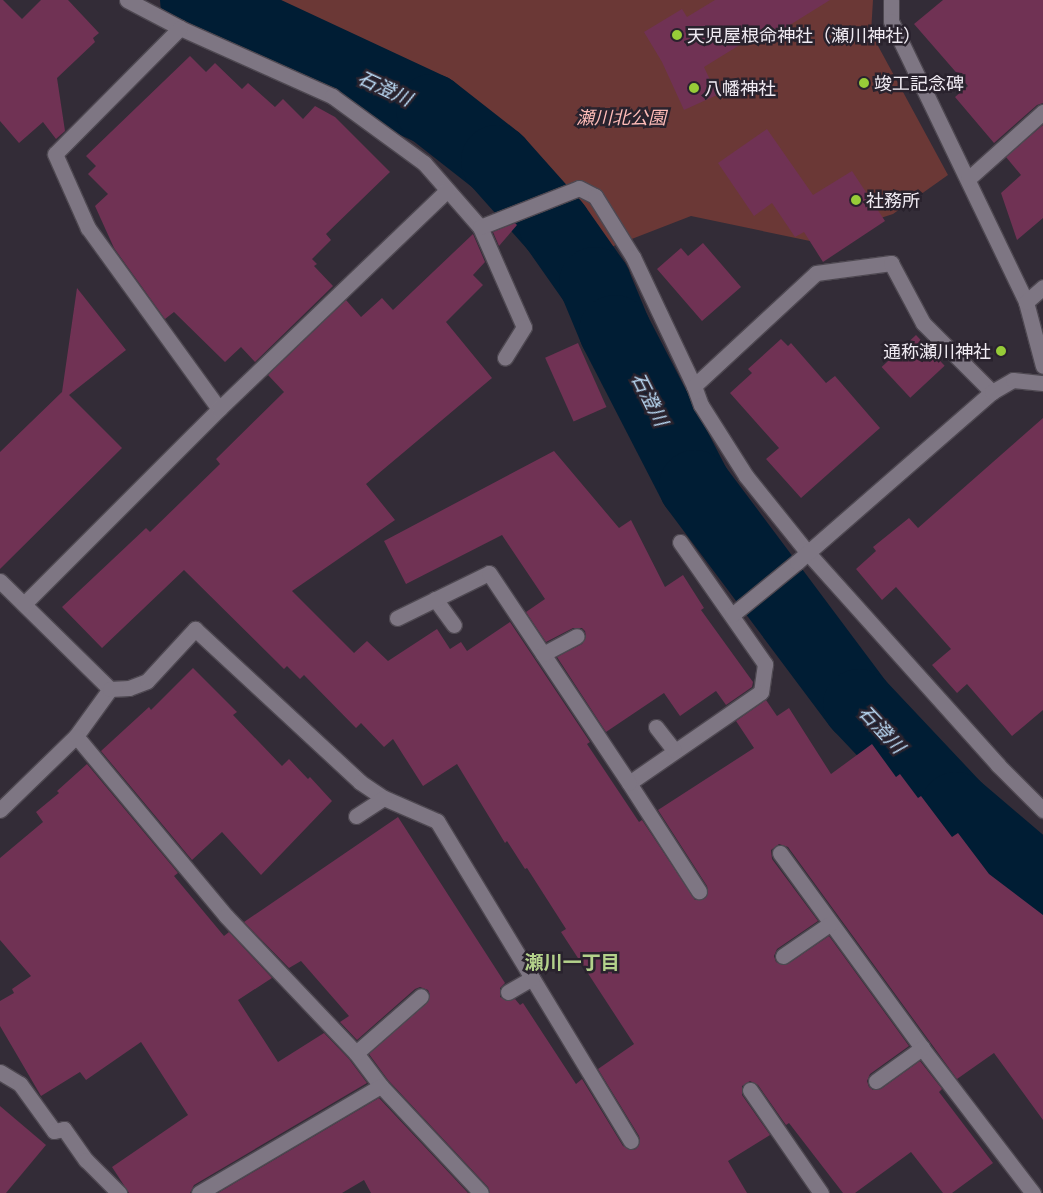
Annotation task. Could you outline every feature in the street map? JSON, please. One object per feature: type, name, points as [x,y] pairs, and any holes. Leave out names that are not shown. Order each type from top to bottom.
[{"type":"street","points":[[127,0],[180,28],[332,96],[424,163],[480,227],[524,327],[505,358]]},
{"type":"street","points":[[892,0],[890,21],[1026,302],[1043,366]]},
{"type":"street","points":[[180,28],[55,154],[88,228],[219,409]]},
{"type":"street","points":[[968,179],[1043,112]]},
{"type":"street","points":[[480,227],[579,188],[595,196],[633,258],[694,386],[701,405],[746,476],[803,557],[998,766],[1043,810]]},
{"type":"street","points":[[24,604],[219,409],[447,190]]},
{"type":"street","points":[[694,386],[816,273],[890,263],[923,323],[992,392]]},
{"type":"street","points":[[1026,302],[1043,287]]},
{"type":"street","points":[[737,611],[803,557],[992,392],[1013,380],[1043,383]]},
{"type":"street","points":[[629,783],[674,750],[761,692],[765,664],[737,611],[680,542]]},
{"type":"street","points":[[397,618],[489,573],[699,891]]},
{"type":"street","points":[[0,581],[110,689],[130,688],[147,681],[195,629],[360,782],[384,798],[437,821],[631,1141]]},
{"type":"street","points":[[435,599],[454,625]]},
{"type":"street","points":[[543,654],[577,636]]},
{"type":"street","points":[[0,810],[76,736],[110,689]]},
{"type":"street","points":[[656,727],[674,750]]},
{"type":"street","points":[[76,736],[226,916],[356,1053],[381,1086],[481,1193]]},
{"type":"street","points":[[356,816],[384,798]]},
{"type":"street","points":[[780,853],[922,1048],[1033,1193]]},
{"type":"street","points":[[783,956],[831,923]]},
{"type":"street","points":[[508,992],[532,978]]},
{"type":"street","points":[[356,1053],[421,996]]},
{"type":"street","points":[[876,1081],[922,1048]]},
{"type":"street","points":[[0,1072],[20,1084],[54,1131],[64,1129],[86,1160],[119,1193]]},
{"type":"street","points":[[199,1193],[381,1086]]},
{"type":"street","points":[[750,1090],[820,1193]]},
{"type":"green space","name":"瀬川北公園","points":[[231,0],[873,0],[871,33],[948,175],[893,214],[810,241],[691,216],[593,254],[513,178],[432,110],[286,42]]},
{"type":"building","points":[[0,0],[3,0],[22,19],[41,0],[68,0],[99,33],[93,38],[95,42],[57,78],[65,131],[56,139],[43,122],[19,143],[0,121]]},
{"type":"building","name":"天児屋根命神社（瀬川神社）","points":[[715,0],[830,0],[769,38],[764,30],[704,67],[717,95],[684,110],[662,62],[644,32],[682,9],[687,17]]},
{"type":"building","points":[[943,0],[1043,0],[1043,103],[1037,105],[994,143],[955,97],[968,86],[914,24]]},
{"type":"building","points":[[190,56],[206,72],[215,63],[242,89],[248,83],[275,107],[283,99],[303,119],[315,106],[335,117],[390,172],[326,234],[331,240],[312,259],[317,264],[314,266],[333,286],[255,362],[241,347],[225,362],[174,312],[165,319],[114,248],[95,206],[108,194],[88,174],[96,166],[86,156]]},
{"type":"building","points":[[1043,125],[1043,218],[1017,240],[1001,193],[1021,175],[1006,157]]},
{"type":"building","points":[[767,129],[813,195],[852,171],[885,221],[823,262],[804,232],[795,237],[772,203],[754,216],[718,163]]},
{"type":"building","points":[[515,223],[517,225],[499,246],[493,232]]},
{"type":"building","points":[[473,234],[485,262],[473,275],[483,285],[446,322],[492,378],[366,484],[395,520],[292,591],[354,653],[367,641],[388,661],[437,629],[450,649],[461,642],[467,651],[510,622],[590,742],[587,744],[639,822],[642,820],[695,900],[704,899],[708,891],[707,886],[658,810],[754,748],[736,721],[766,700],[777,716],[789,708],[831,774],[872,744],[896,777],[900,774],[918,798],[921,796],[952,837],[958,833],[989,874],[1043,915],[1043,1120],[994,1053],[957,1079],[788,847],[779,844],[771,850],[772,859],[818,921],[777,949],[774,956],[776,962],[783,965],[788,964],[829,936],[909,1046],[870,1074],[867,1081],[869,1087],[873,1090],[881,1089],[920,1061],[942,1089],[939,1092],[993,1163],[952,1193],[943,1193],[911,1152],[855,1193],[843,1193],[789,1123],[786,1125],[758,1085],[750,1081],[742,1086],[742,1095],[770,1135],[728,1161],[747,1193],[490,1193],[488,1187],[388,1080],[369,1054],[427,1003],[430,995],[428,990],[420,987],[415,989],[357,1040],[340,1022],[349,1016],[301,961],[289,968],[244,922],[398,817],[505,983],[500,988],[500,997],[508,1001],[515,999],[520,1005],[523,1003],[576,1084],[582,1079],[623,1146],[631,1150],[636,1149],[640,1141],[639,1136],[598,1069],[634,1044],[561,932],[566,929],[527,868],[525,869],[507,841],[505,843],[457,764],[423,786],[393,739],[384,747],[361,723],[356,728],[304,675],[300,679],[287,666],[284,669],[184,570],[102,648],[62,607],[146,528],[150,532],[220,464],[216,459],[284,392],[268,375],[346,300],[361,317],[382,298],[393,310]]},
{"type":"building","points":[[703,243],[741,287],[702,321],[657,269],[681,248],[688,256]]},
{"type":"building","points":[[77,288],[126,350],[69,395],[122,448],[0,569],[0,452],[62,392]]},
{"type":"building","points":[[916,335],[945,366],[910,398],[882,367]]},
{"type":"building","points":[[781,339],[788,346],[791,343],[826,383],[835,376],[880,428],[801,498],[766,459],[779,448],[730,393],[752,373],[748,369]]},
{"type":"building","points":[[578,343],[606,407],[574,422],[545,358]]},
{"type":"building","points":[[1043,418],[1043,710],[1012,736],[967,684],[957,693],[932,665],[951,649],[896,587],[882,600],[856,569],[876,551],[873,547],[909,518],[918,528]]},
{"type":"building","points":[[554,451],[619,528],[631,520],[665,587],[683,575],[704,608],[701,610],[753,682],[752,687],[726,705],[716,691],[680,716],[664,693],[606,732],[557,657],[582,644],[586,637],[585,631],[582,628],[573,628],[546,642],[526,612],[545,599],[502,535],[406,584],[384,541]]},
{"type":"building","points":[[193,668],[237,712],[233,715],[282,766],[289,759],[308,779],[310,777],[332,801],[261,875],[222,832],[192,860],[101,751],[149,707],[151,710]]},
{"type":"building","points":[[87,764],[178,873],[174,876],[224,936],[229,932],[272,978],[238,1000],[278,1062],[324,1033],[349,1059],[367,1083],[194,1185],[190,1193],[129,1193],[112,1167],[188,1115],[141,1042],[86,1080],[80,1072],[41,1096],[0,1026],[0,1001],[14,993],[12,989],[31,976],[0,940],[0,858],[43,822],[36,812],[59,793],[57,791]]},
{"type":"building","points":[[379,1098],[468,1193],[371,1193],[364,1180],[342,1193],[218,1193]]},
{"type":"building","points":[[0,1106],[46,1145],[6,1193],[0,1193]]},
{"type":"waterway","name":"石澄川","points":[[196,0],[432,110],[497,161],[555,226],[595,283],[615,331],[695,486],[859,705],[956,808],[1043,882]]},
{"type":"place","name":"天児屋根命神社（瀬川神社）","points":[[677,35]]},
{"type":"place","name":"竣工記念碑","points":[[864,83]]},
{"type":"place","name":"八幡神社","points":[[694,88]]},
{"type":"place","name":"社務所","points":[[856,200]]},
{"type":"place","name":"通称瀬川神社","points":[[1001,351]]},
{"type":"district","name":"瀬川一丁目","points":[[572,962]]}]
